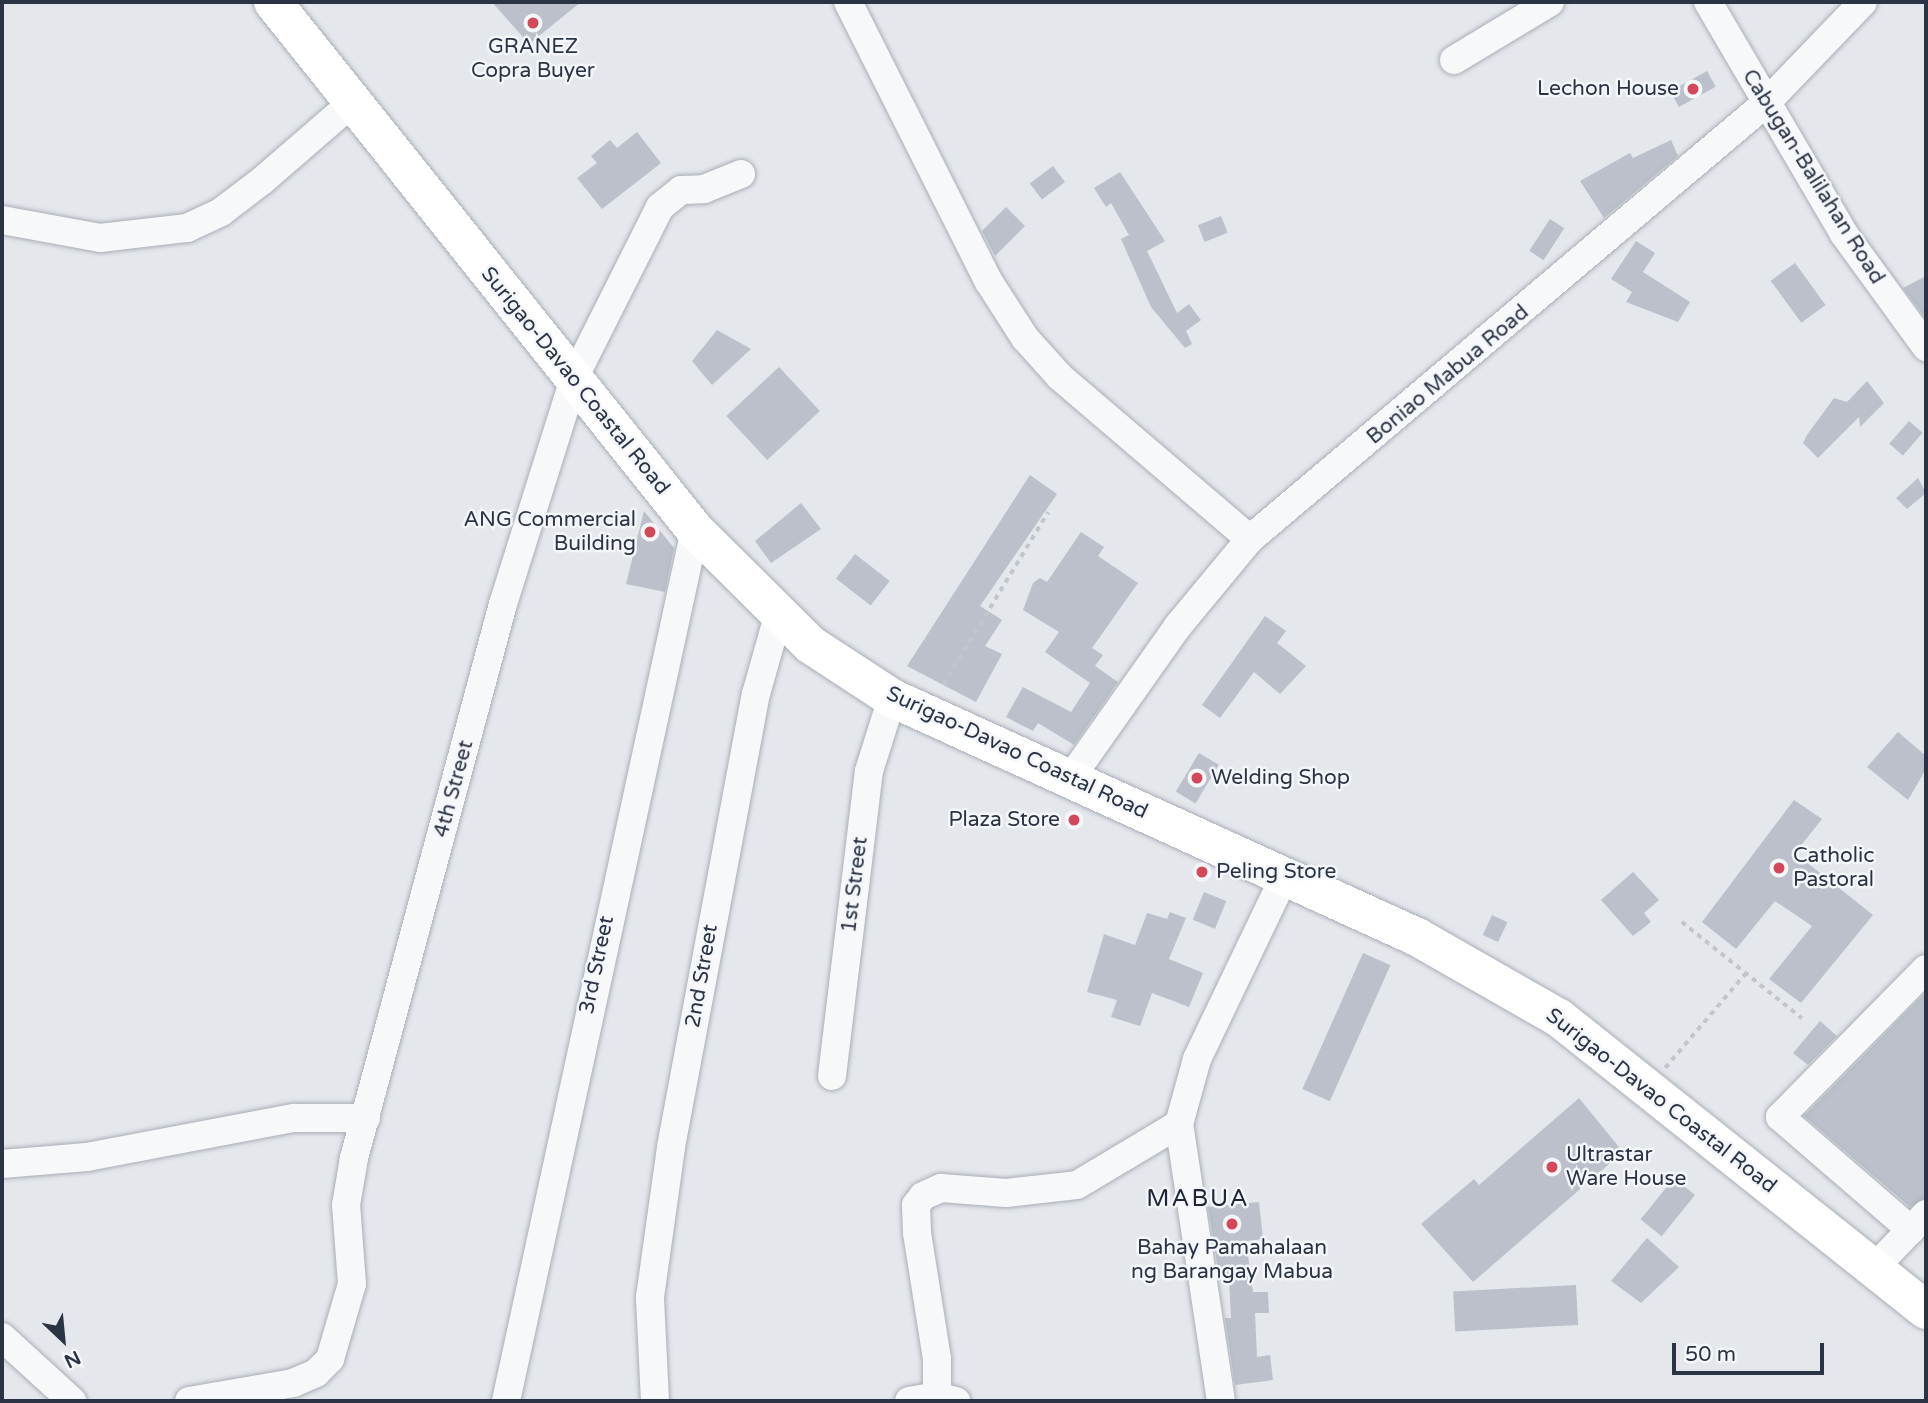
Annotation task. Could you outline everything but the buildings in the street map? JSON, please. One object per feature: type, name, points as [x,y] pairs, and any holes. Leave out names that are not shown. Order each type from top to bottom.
[{"type":"highway","name":"Surigao-Davao Coastal Road","points":[[273,2],[575,376],[695,530],[778,616],[811,646],[892,698],[1417,937],[1559,1018],[1926,1310]]},
{"type":"street","points":[[848,2],[989,282],[1025,338],[1060,377],[1250,539]]},
{"type":"street","points":[[1454,60],[1550,2]]},
{"type":"street","name":"Cabugan-Balilahan Road","points":[[1708,2],[1765,104],[1844,234],[1926,347]]},
{"type":"street","name":"Boniao Mabua Road","points":[[1070,779],[1178,626],[1250,539],[1464,362],[1765,104],[1863,2]]},
{"type":"street","points":[[2,220],[100,238],[187,228],[221,212],[263,180],[353,102]]},
{"type":"street","name":"4th Street","points":[[189,1401],[293,1383],[316,1373],[330,1359],[352,1284],[346,1205],[366,1118],[503,604],[575,376],[598,319],[660,207],[681,190],[704,189],[741,174]]},
{"type":"street","name":"3rd Street","points":[[506,1401],[695,530]]},
{"type":"street","name":"2nd Street","points":[[655,1401],[649,1340],[671,1147],[756,694],[778,616]]},
{"type":"street","name":"1st Street","points":[[832,1076],[869,771],[892,698]]},
{"type":"street","points":[[1221,1401],[1179,1124],[1197,1059],[1284,875]]},
{"type":"street","points":[[1874,1268],[1919,1222],[1780,1117],[1926,969]]},
{"type":"street","points":[[2,1164],[87,1157],[294,1118],[366,1118]]},
{"type":"street","points":[[934,1400],[937,1359],[917,1233],[916,1205],[923,1196],[941,1188],[1006,1193],[1077,1185],[1179,1124]]},
{"type":"street","points":[[2,1337],[72,1401]]},
{"type":"path","points":[[943,685],[1048,512]]},
{"type":"path","points":[[1682,922],[1802,1018]]},
{"type":"path","points":[[1648,1089],[1745,974]]},
{"type":"place","name":"GRANEZ Copra Buyer","points":[[533,23]]},
{"type":"place","name":"Lechon House","points":[[1693,89]]},
{"type":"place","name":"ANG Commercial Building","points":[[650,532]]},
{"type":"place","name":"Welding Shop","points":[[1197,778]]},
{"type":"place","name":"Plaza Store","points":[[1074,820]]},
{"type":"place","name":"Catholic Pastoral","points":[[1779,868]]},
{"type":"place","name":"Peling Store","points":[[1202,872]]},
{"type":"place","name":"Ultrastar Ware House","points":[[1552,1167]]},
{"type":"place","name":"Bahay Pamahalaan ng Barangay Mabua","points":[[1232,1224]]},
{"type":"district","name":"MABUA","points":[[1198,1199]]}]
